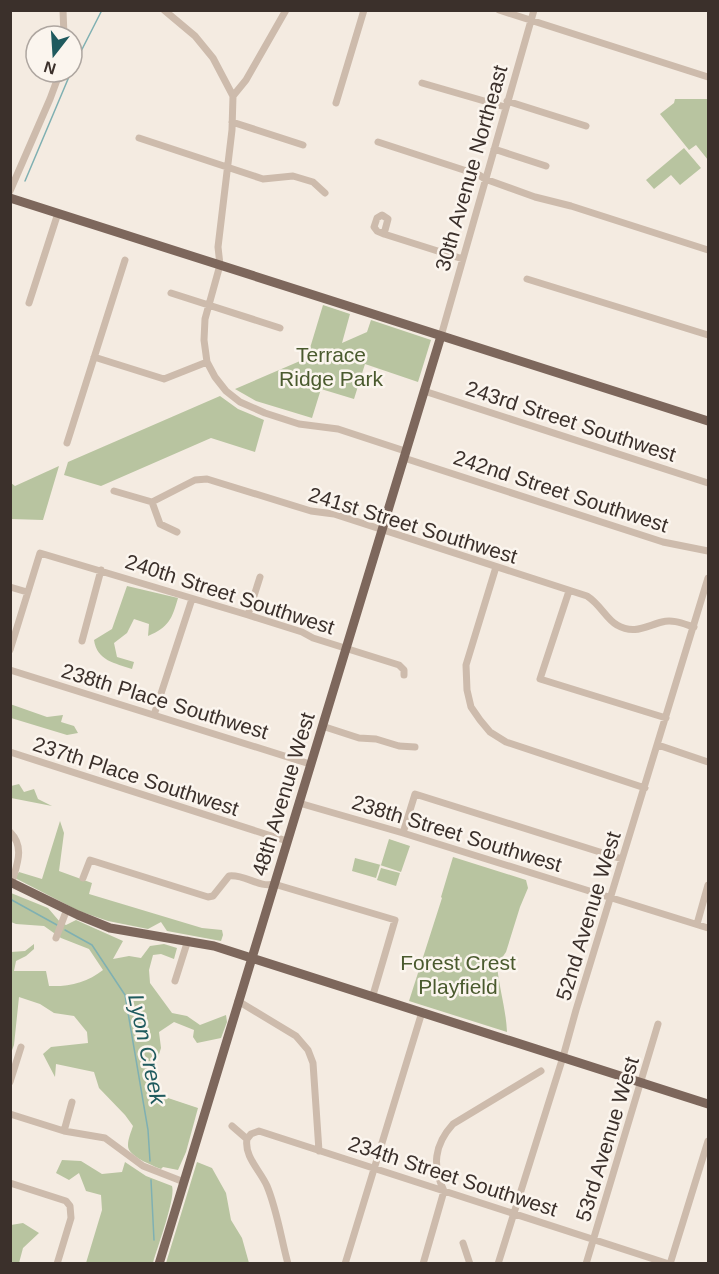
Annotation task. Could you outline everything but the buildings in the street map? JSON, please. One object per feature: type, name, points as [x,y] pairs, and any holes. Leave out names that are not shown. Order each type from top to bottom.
[{"type":"main road","points":[[10,198],[708,421]]},
{"type":"main road","name":"48th Avenue West","points":[[159,1263],[441,336]]},
{"type":"main road","points":[[11,882],[110,928],[188,940],[252,958],[708,1104]]},
{"type":"street","points":[[94,357],[164,379],[207,362],[203,331],[220,265],[218,247],[233,96],[210,55],[195,36],[164,10]]},
{"type":"street","points":[[233,96],[246,80],[286,10]]},
{"type":"street","points":[[336,103],[364,10]]},
{"type":"street","points":[[499,10],[708,77]]},
{"type":"street","name":"30th Avenue Northeast","points":[[441,336],[534,10]]},
{"type":"street","points":[[422,83],[586,126]]},
{"type":"street","points":[[10,191],[56,84]]},
{"type":"street","points":[[232,123],[303,145]]},
{"type":"street","points":[[139,138],[262,179],[293,176],[313,182],[325,193]]},
{"type":"street","points":[[378,142],[479,175],[535,197],[571,206],[708,250]]},
{"type":"street","points":[[494,149],[546,166]]},
{"type":"street","points":[[29,303],[58,213]]},
{"type":"street","points":[[384,234],[463,259]]},
{"type":"street","points":[[67,443],[124,260]]},
{"type":"street","points":[[527,279],[708,334]]},
{"type":"street","points":[[171,292],[280,328]]},
{"type":"street","name":"242nd Street Southwest","points":[[207,362],[226,391],[248,407],[299,423],[338,429],[404,454],[663,542],[708,551]]},
{"type":"street","name":"243rd Street Southwest","points":[[424,391],[708,483]]},
{"type":"street","name":"241st Street Southwest","points":[[152,502],[195,480],[207,479],[311,511],[334,514],[587,596],[596,602],[613,622],[625,628],[646,629],[663,622],[675,621],[694,627]]},
{"type":"street","points":[[114,491],[152,502],[160,524],[177,532]]},
{"type":"street","name":"240th Street Southwest","points":[[27,592],[40,553],[248,615],[399,665],[404,670],[404,675]]},
{"type":"street","points":[[496,567],[466,665],[467,690],[471,708],[490,732],[506,742],[645,788]]},
{"type":"street","points":[[82,641],[101,570]]},
{"type":"street","points":[[248,615],[260,577]]},
{"type":"street","name":"52nd Avenue West","points":[[498,1263],[563,1058],[610,898],[706,591],[708,578]]},
{"type":"street","points":[[10,587],[27,592],[10,650]]},
{"type":"street","points":[[569,591],[540,679],[666,718]]},
{"type":"street","points":[[154,715],[192,598]]},
{"type":"street","name":"238th Place Southwest","points":[[10,670],[310,764]]},
{"type":"street","points":[[322,726],[359,738],[415,747]]},
{"type":"street","points":[[658,745],[708,762]]},
{"type":"street","name":"237th Place Southwest","points":[[10,752],[286,841]]},
{"type":"street","points":[[403,832],[415,794],[622,859]]},
{"type":"street","name":"238th Street Southwest","points":[[299,802],[403,832],[708,928]]},
{"type":"street","points":[[10,831],[19,843],[11,882]]},
{"type":"street","points":[[83,878],[90,860],[202,897],[213,896],[229,876],[235,875],[268,886],[274,884],[395,921],[373,995]]},
{"type":"street","points":[[697,924],[708,885]]},
{"type":"street","points":[[56,938],[67,909]]},
{"type":"street","points":[[175,981],[188,940]]},
{"type":"street","points":[[238,1001],[296,1036],[308,1050],[313,1063],[319,1151]]},
{"type":"street","points":[[345,1263],[422,1012]]},
{"type":"street","name":"53rd Avenue West","points":[[586,1263],[658,1024]]},
{"type":"street","points":[[10,1082],[21,1047]]},
{"type":"street","points":[[423,1263],[444,1191],[438,1179],[436,1167],[439,1144],[443,1135],[453,1124],[541,1071]]},
{"type":"street","points":[[64,1131],[72,1102]]},
{"type":"street","points":[[10,1114],[64,1131],[105,1138],[143,1166],[184,1182]]},
{"type":"street","points":[[232,1126],[247,1139],[248,1155],[260,1171],[268,1188],[288,1263]]},
{"type":"street","name":"234th Street Southwest","points":[[247,1139],[251,1134],[259,1131],[670,1263]]},
{"type":"street","points":[[670,1263],[708,1141]]},
{"type":"street","points":[[10,1183],[66,1201],[70,1206],[71,1218],[57,1263]]},
{"type":"street","points":[[463,1243],[470,1263]]},
{"type":"green space","points":[[675,99],[708,99],[708,160],[696,145],[689,150],[660,114],[674,103]]},
{"type":"green space","points":[[684,148],[701,168],[680,185],[671,175],[654,189],[646,180]]},
{"type":"green space","name":"Terrace Ridge Park","points":[[323,305],[350,314],[342,343],[367,332],[371,320],[431,340],[418,382],[365,364],[354,399],[321,389],[312,418],[256,401],[235,389],[307,358]]},
{"type":"green space","name":"Terrace Ridge Park","points":[[220,396],[238,409],[264,420],[255,452],[211,438],[101,486],[64,475],[68,462]]},
{"type":"green space","points":[[59,466],[43,520],[11,519],[11,483],[15,486]]},
{"type":"green space","points":[[127,586],[178,598],[171,617],[161,629],[148,636],[149,624],[134,619],[127,633],[114,643],[117,657],[134,662],[132,669],[103,657],[94,640],[112,629]]},
{"type":"green space","points":[[10,704],[47,717],[63,715],[61,722],[74,726],[78,733],[67,735],[11,718]]},
{"type":"green space","points":[[19,784],[24,792],[34,789],[38,799],[52,806],[11,798],[11,786]]},
{"type":"green space","points":[[60,821],[64,833],[59,871],[92,883],[89,894],[202,928],[222,930],[221,941],[167,931],[161,922],[148,929],[108,921],[79,911],[15,878],[19,872],[42,879]]},
{"type":"green space","points":[[389,839],[410,846],[401,872],[380,865],[376,878],[352,871],[355,858],[381,865]]},
{"type":"green space","name":"Forest Crest Playfield","points":[[453,857],[526,880],[528,888],[506,952],[497,965],[507,1032],[409,1001]]},
{"type":"green space","points":[[381,868],[400,873],[396,886],[377,880]]},
{"type":"green space","points":[[11,893],[48,908],[60,922],[66,925],[76,920],[123,941],[113,959],[129,956],[141,958],[150,946],[164,944],[177,948],[174,959],[161,954],[153,955],[149,970],[150,983],[172,1013],[187,1016],[200,1025],[226,1015],[227,1022],[221,1038],[197,1043],[193,1037],[194,1030],[174,1022],[159,1032],[161,1048],[154,1070],[154,1089],[162,1096],[198,1108],[186,1152],[178,1170],[163,1167],[161,1169],[131,1153],[128,1145],[133,1126],[99,1088],[94,1072],[56,1064],[55,1077],[43,1054],[51,1047],[88,1043],[87,1032],[74,1016],[54,1013],[40,1004],[19,997],[14,1045],[11,1053],[11,952],[25,951],[34,944],[34,949],[16,961],[14,971],[46,971],[49,986],[78,983],[103,970],[89,949],[61,938],[44,926],[11,922]]},
{"type":"green space","points":[[62,1160],[81,1161],[102,1174],[122,1172],[125,1162],[146,1176],[172,1186],[169,1212],[153,1263],[86,1263],[102,1210],[101,1195],[86,1191],[79,1173],[69,1180],[56,1173]]},
{"type":"green space","points":[[197,1162],[212,1168],[226,1193],[231,1220],[242,1238],[249,1263],[166,1263]]},
{"type":"green space","points":[[23,1223],[39,1233],[23,1248],[19,1263],[11,1263],[11,1225]]},
{"type":"waterway","name":"Lyon Creek","points":[[84,45],[102,10]]},
{"type":"waterway","name":"Lyon Creek","points":[[25,181],[66,84]]},
{"type":"waterway","name":"Lyon Creek","points":[[10,899],[57,925]]},
{"type":"waterway","name":"Lyon Creek","points":[[65,930],[92,945],[125,995],[148,1130],[150,1161]]},
{"type":"waterway","name":"Lyon Creek","points":[[151,1180],[154,1240]]}]
